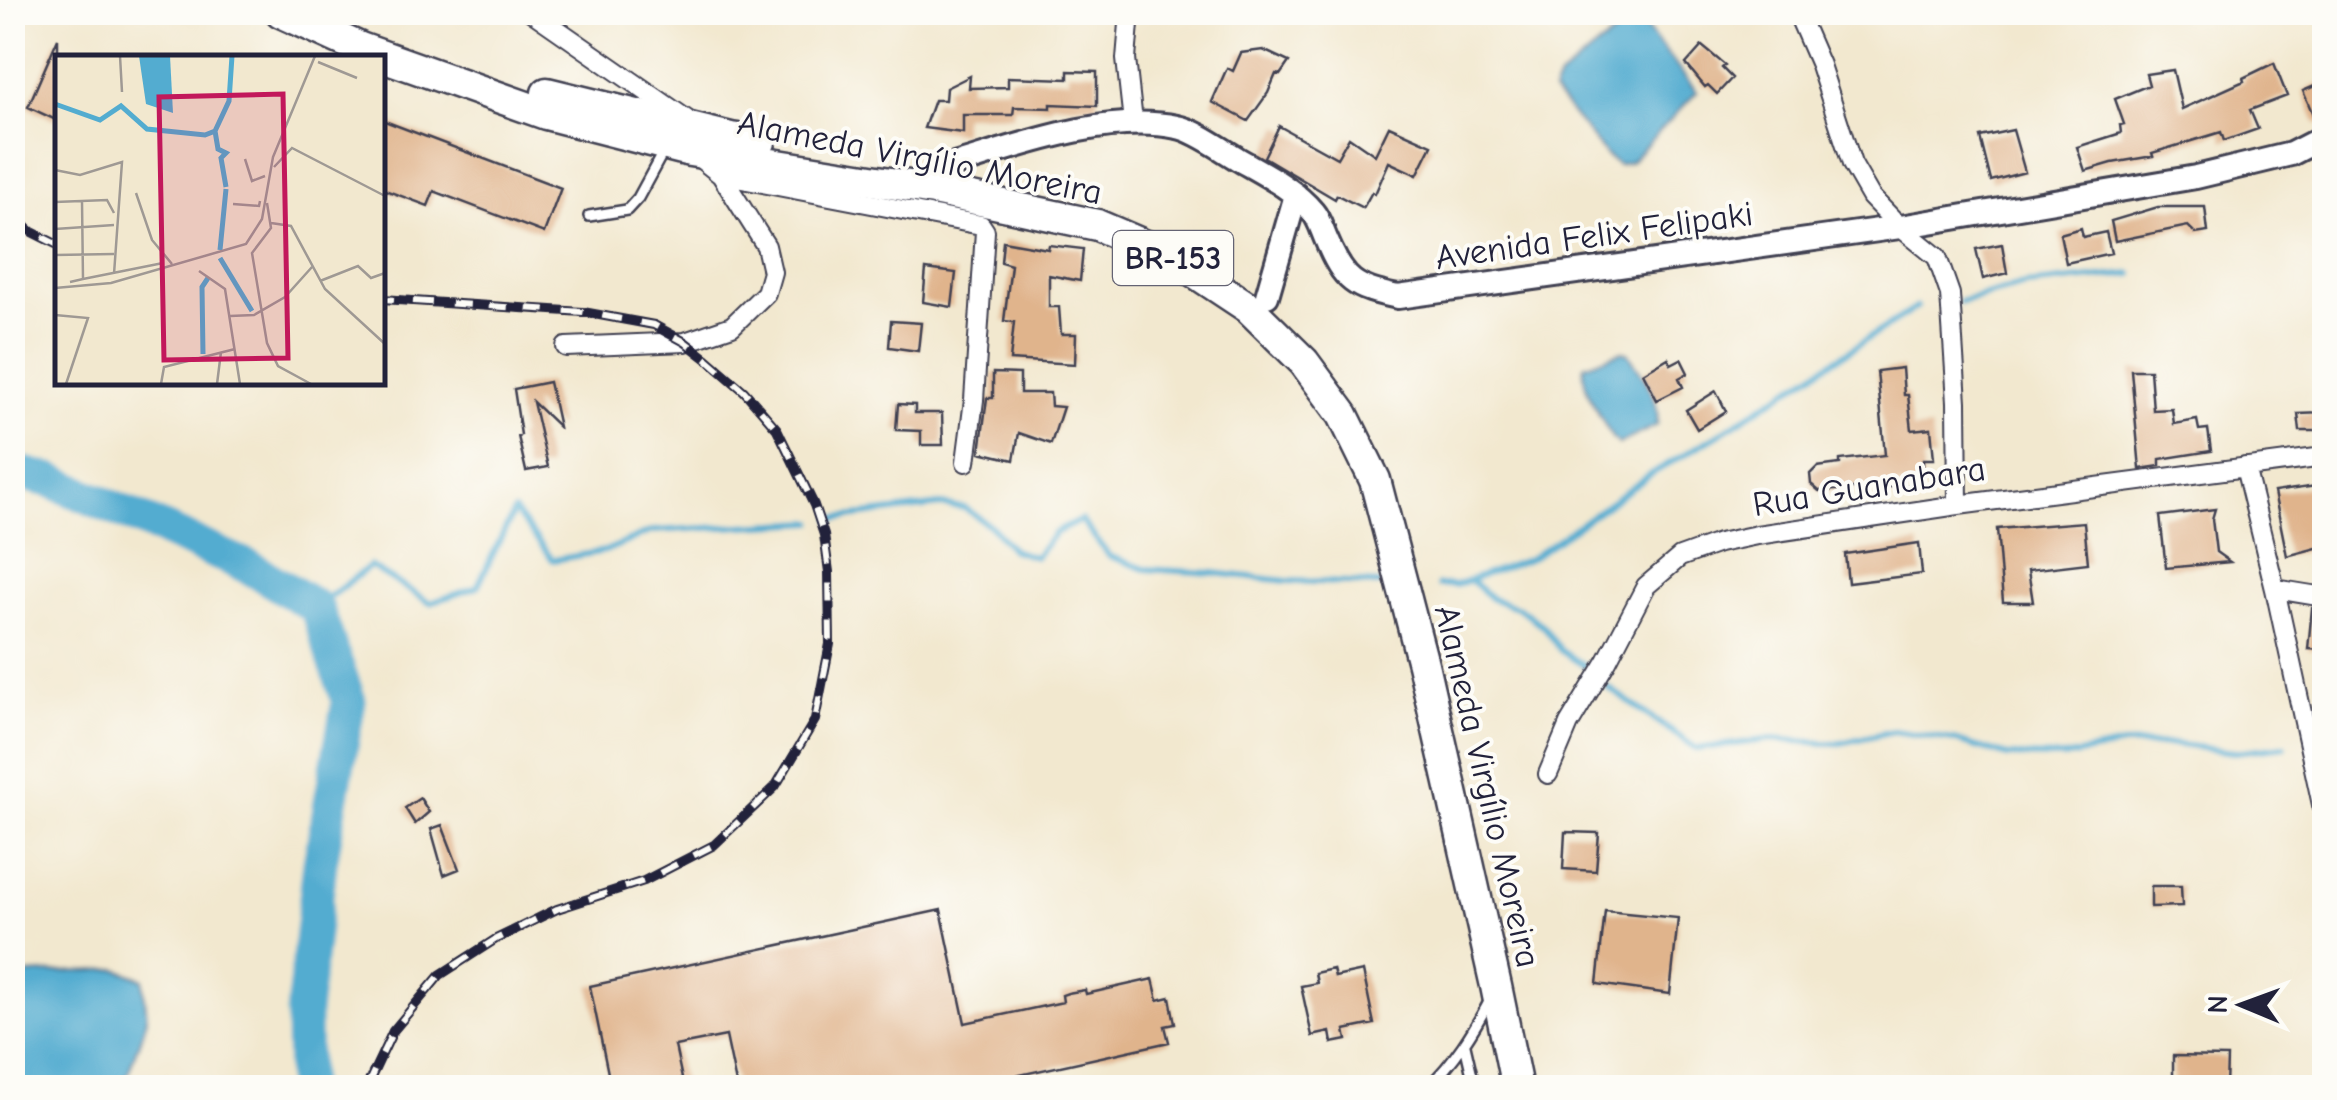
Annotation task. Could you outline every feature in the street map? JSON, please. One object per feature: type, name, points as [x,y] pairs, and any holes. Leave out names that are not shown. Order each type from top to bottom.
[{"type":"highway","name":"Alameda Virgílio Moreira","points":[[281,12],[380,55]]},
{"type":"highway","name":"Alameda Virgílio Moreira","points":[[330,12],[368,30],[687,142],[731,138],[938,170],[1103,206],[1182,239],[1267,296],[1320,349],[1362,406],[1394,472],[1442,659],[1538,1088]]},
{"type":"highway","name":"Alameda Virgílio Moreira","points":[[385,57],[546,114],[1097,225],[1172,257],[1249,308],[1304,362],[1344,416],[1375,480],[1423,664],[1517,1088]]},
{"type":"street","points":[[532,12],[721,175],[766,246],[772,272],[766,293],[732,326],[685,342],[566,347]]},
{"type":"street","points":[[1130,12],[1126,58],[1133,122]]},
{"type":"street","points":[[1797,12],[1820,65],[1852,164],[1871,197],[1938,257],[1950,294],[1958,505]]},
{"type":"street","name":"Avenida Felix Felipaki","points":[[938,170],[1058,134],[1133,122],[1181,127],[1296,195],[1316,215],[1346,276],[1364,290],[1398,297],[1900,226],[2196,177],[2291,154],[2324,137]]},
{"type":"street","points":[[721,175],[981,225],[985,231],[966,462]]},
{"type":"street","points":[[1267,296],[1296,195]]},
{"type":"street","name":"Rua Guanabara","points":[[1548,774],[1569,724],[1646,586],[1680,557],[1756,535],[2324,457]]},
{"type":"street","points":[[2245,467],[2324,814]]},
{"type":"street","points":[[2275,590],[2324,597]]},
{"type":"lane","points":[[589,216],[627,210],[687,142]]},
{"type":"lane","points":[[1427,1088],[1465,1045],[1496,986]]},
{"type":"lane","points":[[1465,1045],[1475,1088]]},
{"type":"water","points":[[1643,24],[1697,92],[1630,162],[1618,165],[1553,92],[1559,78],[1600,45],[1623,29]]},
{"type":"water","points":[[1623,351],[1649,387],[1657,425],[1619,444],[1589,393],[1584,365]]},
{"type":"water","points":[[117,969],[143,979],[147,1019],[123,1087],[13,1087],[13,975]]},
{"type":"building","points":[[58,38],[55,120],[28,107]]},
{"type":"building","points":[[1702,46],[1725,65],[1722,68],[1732,78],[1717,94],[1708,85],[1705,87],[1686,64]]},
{"type":"building","points":[[1263,50],[1289,62],[1280,75],[1276,74],[1248,121],[1212,102],[1227,68],[1233,71],[1241,53]]},
{"type":"building","points":[[2274,63],[2287,96],[2250,110],[2258,129],[2224,141],[2221,132],[2152,153],[2153,156],[2085,171],[2077,147],[2121,133],[2120,125],[2124,124],[2115,99],[2149,85],[2146,74],[2173,70],[2182,109]]},
{"type":"building","points":[[1068,71],[1097,72],[1097,106],[1051,104],[1051,108],[1014,107],[1013,115],[963,115],[963,133],[924,128],[934,100],[945,100],[946,88],[970,76],[969,88],[1008,87],[1008,77],[1068,79]]},
{"type":"building","points":[[2324,82],[2324,122],[2317,124],[2303,91]]},
{"type":"building","points":[[385,121],[561,188],[544,233],[434,191],[428,206],[385,190]]},
{"type":"building","points":[[1279,126],[1337,158],[1349,137],[1375,155],[1389,126],[1432,145],[1417,175],[1389,162],[1375,194],[1372,192],[1363,208],[1337,195],[1335,199],[1264,157]]},
{"type":"building","points":[[2013,130],[2025,172],[1991,181],[1980,137]]},
{"type":"building","points":[[2158,207],[2205,207],[2208,232],[2196,234],[2188,226],[2115,241],[2111,221]]},
{"type":"building","points":[[2081,228],[2083,237],[2106,232],[2111,253],[2066,263],[2060,234]]},
{"type":"building","points":[[1003,241],[1048,249],[1049,245],[1083,249],[1080,281],[1049,275],[1049,307],[1059,307],[1061,334],[1076,334],[1075,364],[1010,360],[1014,322],[1004,321],[1011,265],[1001,262]]},
{"type":"building","points":[[2002,244],[2007,273],[1983,279],[1976,249]]},
{"type":"building","points":[[926,269],[956,273],[952,307],[923,302]]},
{"type":"building","points":[[891,321],[921,323],[918,351],[889,347]]},
{"type":"building","points":[[1668,358],[1671,364],[1681,359],[1688,373],[1679,378],[1683,387],[1657,400],[1643,373]]},
{"type":"building","points":[[1902,368],[1912,430],[1931,428],[1934,459],[1923,459],[1923,485],[1819,491],[1811,484],[1810,474],[1817,467],[1885,455],[1877,371]]},
{"type":"building","points":[[2131,370],[2150,370],[2153,410],[2172,409],[2174,424],[2197,420],[2199,430],[2208,429],[2211,451],[2160,459],[2160,466],[2140,469]]},
{"type":"building","points":[[993,373],[1020,374],[1020,393],[1050,393],[1051,406],[1063,407],[1051,444],[1019,433],[1014,460],[980,452],[987,398],[993,398]]},
{"type":"building","points":[[549,382],[559,427],[533,402],[548,467],[526,471],[514,389]]},
{"type":"building","points":[[1716,391],[1726,411],[1697,429],[1686,410]]},
{"type":"building","points":[[898,404],[915,405],[915,413],[942,413],[943,445],[921,445],[921,431],[896,430]]},
{"type":"building","points":[[2324,413],[2324,431],[2300,431],[2298,414]]},
{"type":"building","points":[[2324,485],[2324,546],[2287,556],[2274,492]]},
{"type":"building","points":[[2215,509],[2212,519],[2216,552],[2230,562],[2166,568],[2160,516]]},
{"type":"building","points":[[2084,522],[2088,563],[2028,570],[2033,602],[2003,602],[1997,529]]},
{"type":"building","points":[[1919,543],[1922,574],[1848,583],[1845,554]]},
{"type":"building","points":[[2312,608],[2324,609],[2324,650],[2308,649]]},
{"type":"building","points":[[420,798],[429,812],[415,824],[405,808]]},
{"type":"building","points":[[442,825],[459,869],[444,875],[431,829]]},
{"type":"building","points":[[1565,832],[1599,833],[1596,871],[1563,869]]},
{"type":"building","points":[[2151,886],[2181,886],[2182,906],[2151,907]]},
{"type":"building","points":[[941,910],[965,1023],[1063,1002],[1062,995],[1068,993],[1085,990],[1086,994],[1153,979],[1158,1000],[1170,997],[1175,1024],[1165,1026],[1169,1042],[961,1088],[737,1088],[726,1036],[675,1046],[684,1088],[611,1088],[590,986]]},
{"type":"building","points":[[1605,911],[1678,918],[1670,994],[1597,984]]},
{"type":"building","points":[[1333,969],[1335,977],[1363,971],[1374,1024],[1345,1030],[1347,1040],[1332,1043],[1330,1032],[1312,1036],[1301,986],[1317,983],[1315,973]]},
{"type":"building","points":[[2173,1056],[2227,1057],[2226,1088],[2173,1088]]},
{"type":"waterway","points":[[1960,302],[2025,285],[2132,274]]},
{"type":"waterway","points":[[1439,585],[1456,585],[1531,558],[1653,473],[1917,307]]},
{"type":"waterway","points":[[12,471],[52,481],[251,568],[316,607],[349,701],[320,863],[303,1012],[304,1088]]},
{"type":"waterway","points":[[832,519],[940,505],[965,508],[993,528],[1012,550],[1035,557],[1055,533],[1081,520],[1109,556],[1145,569],[1379,584]]},
{"type":"waterway","points":[[316,607],[370,566],[430,603],[477,587],[514,511],[553,560],[605,551],[652,531],[813,522]]},
{"type":"waterway","points":[[1470,580],[1492,599],[1519,608],[1543,626],[1560,650],[1586,667]]},
{"type":"waterway","points":[[1607,687],[1697,749],[1772,739],[1836,744],[1893,731],[1953,740],[2008,756],[2064,757],[2123,745],[2172,744],[2234,752],[2285,746]]},
{"type":"railway","points":[[12,215],[32,232],[55,244]]},
{"type":"railway","points":[[366,1088],[393,1031],[440,975],[496,939],[557,909],[644,881],[714,845],[775,787],[815,720],[830,644],[829,572],[824,535],[814,505],[777,429],[744,391],[707,359],[654,325],[583,312],[385,299]]}]
